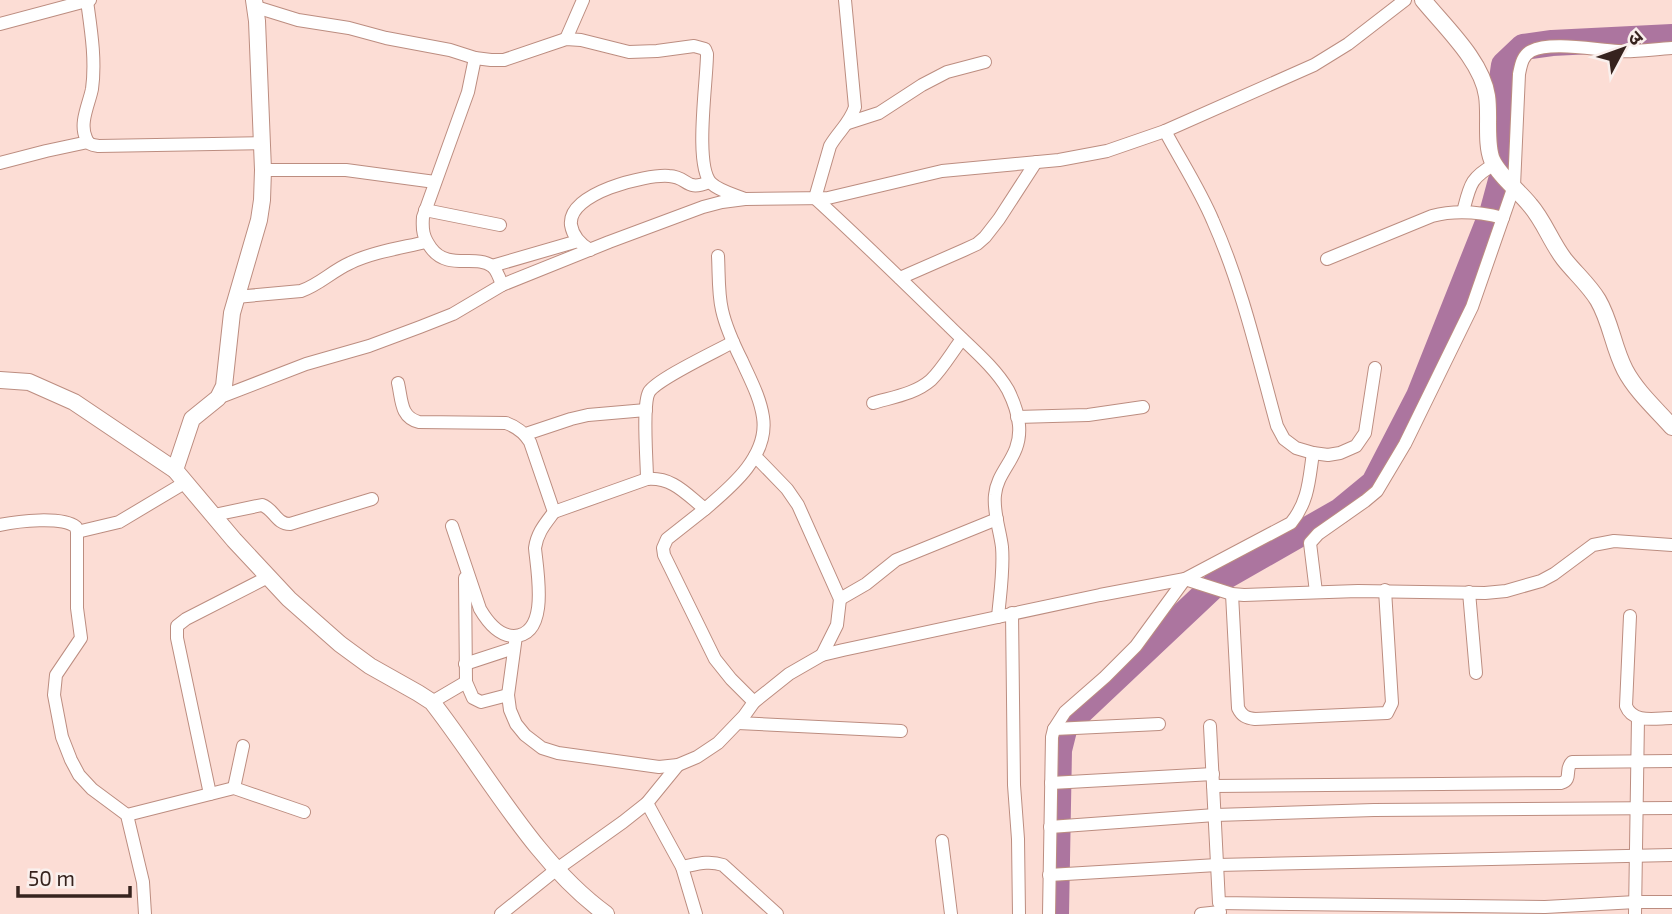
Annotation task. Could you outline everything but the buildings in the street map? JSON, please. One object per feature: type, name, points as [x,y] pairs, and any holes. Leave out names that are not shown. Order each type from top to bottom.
[{"type":"street","points":[[566,39],[583,0]]},
{"type":"street","points":[[815,198],[830,146],[848,123],[855,107],[845,0]]},
{"type":"street","points":[[77,532],[119,522],[181,476],[192,419],[218,398],[306,364],[369,346],[420,327],[453,314],[502,285],[704,207],[745,200],[828,198],[942,171],[1071,158],[1107,151],[1165,131],[1314,65],[1348,44],[1405,0]]},
{"type":"street","points":[[1423,0],[1478,69],[1485,85],[1492,159],[1537,214],[1562,257],[1598,299],[1620,360],[1632,381],[1672,427]]},
{"type":"street","points":[[0,24],[88,1],[93,62],[92,90],[84,128],[86,139],[93,145],[263,143]]},
{"type":"street","points":[[218,398],[224,386],[230,324],[236,297],[259,220],[262,200],[263,143],[255,3],[298,20],[349,28],[475,58],[504,60],[566,39],[629,52],[694,46],[705,49],[707,60],[702,152],[705,174],[709,182],[745,200]]},
{"type":"street","points":[[1316,592],[1310,543],[1318,534],[1377,491],[1395,464],[1472,307],[1495,216],[1522,61],[1533,50],[1547,47],[1619,51],[1672,48]]},
{"type":"street","points":[[475,58],[468,92],[425,210],[422,232],[435,254],[448,260],[486,263],[497,272],[502,285]]},
{"type":"street","points":[[848,123],[879,113],[947,72],[985,62]]},
{"type":"street","points":[[1165,131],[1212,218],[1223,246],[1252,332],[1277,426],[1284,439],[1296,448],[1328,455],[1356,446],[1365,433],[1375,368]]},
{"type":"street","points":[[0,163],[88,142]]},
{"type":"street","points":[[900,278],[977,244],[999,219],[1036,162]]},
{"type":"street","points":[[263,170],[346,170],[435,182]]},
{"type":"street","points":[[1463,212],[1470,186],[1479,174],[1503,175]]},
{"type":"street","points":[[590,250],[578,241],[571,226],[573,213],[593,196],[616,184],[643,177],[668,175],[680,178],[690,185],[709,182]]},
{"type":"street","points":[[815,198],[996,374],[1014,405],[1019,425],[1018,441],[1013,458],[995,493],[1003,564],[998,617]]},
{"type":"street","points":[[425,210],[500,225]]},
{"type":"street","points":[[1327,259],[1443,213],[1463,212],[1495,216]]},
{"type":"street","points":[[492,266],[578,241]]},
{"type":"street","points":[[236,297],[301,291],[347,264],[426,242]]},
{"type":"street","points":[[718,256],[722,310],[760,403],[764,420],[761,443],[755,456],[727,491],[667,539],[663,548],[715,659],[754,702]]},
{"type":"street","points":[[873,402],[920,388],[936,374],[962,339]]},
{"type":"street","points":[[648,479],[648,394],[659,382],[733,342]]},
{"type":"street","points":[[0,380],[29,382],[75,402],[181,476],[289,599],[340,644],[370,666],[432,702],[526,832],[580,893],[606,914]]},
{"type":"street","points":[[398,383],[405,415],[410,419],[419,422],[506,423],[526,434],[554,512]]},
{"type":"street","points":[[1017,417],[1088,415],[1143,407]]},
{"type":"street","points":[[526,434],[588,415],[646,410]]},
{"type":"street","points":[[515,642],[508,695],[510,710],[525,736],[558,753],[659,767],[678,765],[718,743],[754,702],[789,674],[822,655],[1012,613],[1185,579],[1291,523],[1301,511],[1313,453]]},
{"type":"street","points":[[755,456],[787,489],[798,505],[840,599],[837,625],[822,655]]},
{"type":"street","points":[[465,664],[515,642],[534,624],[539,612],[536,538],[554,512],[648,479],[658,478],[669,481],[705,509]]},
{"type":"street","points":[[214,516],[262,505],[280,522],[290,524],[372,499]]},
{"type":"street","points":[[840,599],[866,584],[897,560],[997,519]]},
{"type":"street","points":[[0,525],[22,520],[68,522],[74,525],[77,532],[81,638],[56,676],[56,711],[62,737],[79,775],[92,789],[127,815],[143,882],[145,914]]},
{"type":"street","points":[[452,526],[466,566],[471,602],[465,664],[466,682],[476,701],[508,695]]},
{"type":"street","points":[[1185,579],[1227,592],[1506,591],[1555,574],[1593,545],[1603,542],[1672,545]]},
{"type":"street","points":[[210,794],[177,638],[177,626],[268,577]]},
{"type":"street","points":[[1049,914],[1054,729],[1065,712],[1136,646],[1185,579]]},
{"type":"street","points":[[1227,592],[1238,708],[1247,718],[1255,719],[1387,713],[1392,703],[1385,590]]},
{"type":"street","points":[[1469,592],[1476,673]]},
{"type":"street","points":[[471,602],[480,609],[487,621],[515,642]]},
{"type":"street","points":[[1012,613],[1019,914]]},
{"type":"street","points":[[1630,616],[1626,706],[1630,714],[1638,718],[1672,718]]},
{"type":"street","points":[[432,702],[466,682]]},
{"type":"street","points":[[1636,908],[1638,718]]},
{"type":"street","points":[[738,723],[901,731]]},
{"type":"street","points":[[1054,729],[1159,724]]},
{"type":"street","points":[[1210,726],[1220,910]]},
{"type":"street","points":[[234,788],[243,746]]},
{"type":"street","points":[[1051,783],[1213,780],[1561,783],[1568,779],[1568,768],[1572,762],[1672,761]]},
{"type":"street","points":[[501,914],[647,803],[678,765]]},
{"type":"street","points":[[127,815],[234,788],[304,812]]},
{"type":"street","points":[[647,803],[682,867],[696,914]]},
{"type":"street","points":[[1050,827],[1215,815],[1374,810],[1672,808]]},
{"type":"street","points":[[942,841],[951,914]]},
{"type":"street","points":[[1049,875],[1217,864],[1672,855]]},
{"type":"street","points":[[682,867],[715,862],[723,866],[776,914]]},
{"type":"street","points":[[1201,914],[1220,910],[1636,908],[1672,902]]},
{"type":"waterway","points":[[1056,914],[1059,750],[1065,726],[1221,579],[1340,511],[1374,483],[1419,396],[1493,210],[1506,162],[1498,107],[1504,65],[1523,47],[1672,37]]}]
